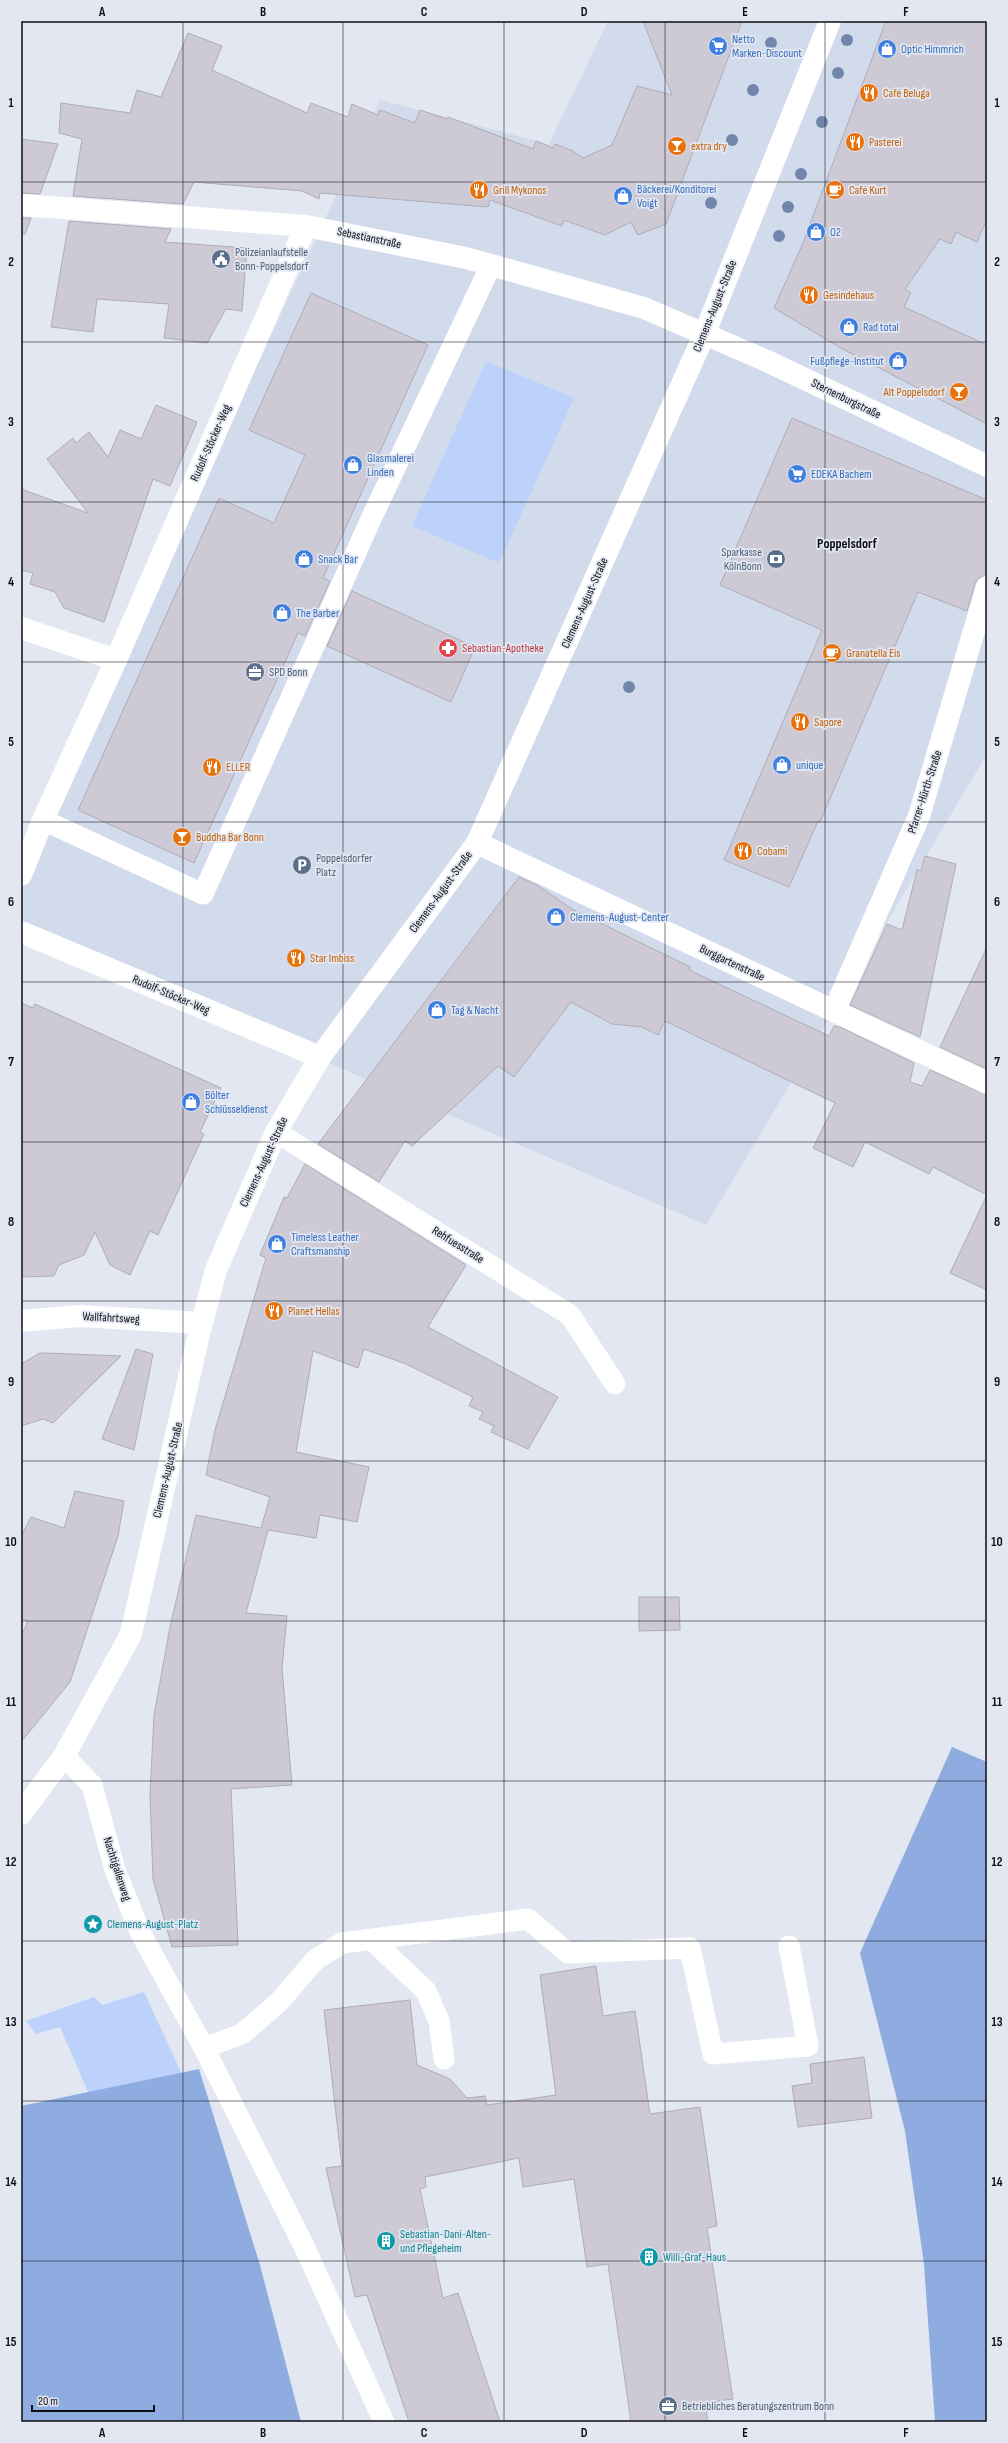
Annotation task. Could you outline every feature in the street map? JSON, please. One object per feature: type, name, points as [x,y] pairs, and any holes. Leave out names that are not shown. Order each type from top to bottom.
[{"type":"street","name":"Clemens-August-Straße","points":[[64,1756],[131,1634],[202,1324],[216,1270],[276,1132],[320,1057],[477,843],[704,335],[830,21]]},
{"type":"street","name":"Sebastianstraße","points":[[21,204],[306,226],[491,265],[644,308],[704,335]]},
{"type":"street","name":"Rudolf-Stöcker-Weg","points":[[21,875],[43,820],[116,660],[306,226]]},
{"type":"street","name":"Sternenburgstraße","points":[[704,335],[767,361],[987,466]]},
{"type":"street","name":"Pfarrer-Hürth-Straße","points":[[834,1011],[919,816],[987,587]]},
{"type":"street","points":[[21,628],[116,660]]},
{"type":"street","name":"Burggartenstraße","points":[[477,843],[987,1083]]},
{"type":"street","name":"Rudolf-Stöcker-Weg","points":[[21,932],[320,1057]]},
{"type":"street","name":"Wallfahrtsweg","points":[[21,1321],[79,1316],[202,1324]]},
{"type":"street","points":[[21,1814],[64,1756]]},
{"type":"lane","points":[[43,820],[203,894],[371,518],[491,265]]},
{"type":"lane","name":"Rehfuesstraße","points":[[276,1132],[570,1315],[615,1384]]},
{"type":"lane","name":"Nachtigallenweg","points":[[64,1756],[92,1785],[115,1870],[140,1932],[204,2048],[304,2246],[384,2422]]},
{"type":"lane","points":[[204,2048],[242,2034],[279,2002],[315,1960],[342,1943],[528,1919],[568,1954],[690,1948],[713,2054],[808,2046],[789,1946]]},
{"type":"lane","points":[[371,1939],[426,1992],[439,2021],[444,2059]]},
{"type":"shaded area","points":[[608,21],[987,21],[987,754],[706,1225],[21,931],[21,876],[380,100],[549,144]]},
{"type":"shaded area","points":[[486,361],[574,398],[499,563],[412,526]]},
{"type":"shaded area","points":[[952,1747],[987,1762],[987,2422],[935,2422],[924,2264],[905,2131],[860,1953]]},
{"type":"shaded area","points":[[144,1992],[187,2085],[101,2122],[60,2027],[36,2034],[26,2021],[94,1997],[102,2005]]},
{"type":"shaded area","points":[[199,2069],[260,2265],[301,2422],[21,2422],[21,2106]]},
{"type":"building","points":[[643,21],[742,21],[666,224],[638,235],[631,222],[605,235],[564,220],[562,226],[490,200],[488,207],[320,193],[319,199],[302,191],[194,182],[183,204],[73,196],[82,139],[59,133],[61,103],[130,113],[137,90],[161,97],[188,33],[222,46],[212,70],[307,113],[311,103],[348,117],[352,104],[378,115],[380,110],[415,123],[420,110],[447,119],[448,117],[533,149],[536,141],[553,148],[555,144],[573,151],[583,158],[612,145],[637,86],[672,95]]},
{"type":"building","points":[[886,21],[987,21],[987,219],[977,242],[956,232],[951,244],[940,239],[905,289],[911,293],[904,307],[987,345],[987,424],[839,347],[774,308],[803,243]]},
{"type":"building","points":[[21,139],[58,144],[40,194],[21,193]]},
{"type":"building","points":[[21,218],[31,218],[25,234],[21,234]]},
{"type":"building","points":[[69,221],[171,229],[165,242],[247,248],[242,311],[226,309],[207,343],[164,338],[169,304],[97,299],[93,332],[51,327]]},
{"type":"building","points":[[311,293],[428,345],[323,578],[330,581],[305,636],[298,633],[194,863],[78,810],[219,498],[274,523],[305,455],[249,430]]},
{"type":"building","points":[[156,405],[197,422],[170,486],[153,479],[104,622],[64,608],[55,592],[30,584],[33,573],[21,570],[21,489],[88,513],[47,459],[73,438],[76,443],[89,432],[108,457],[120,430],[141,439]]},
{"type":"building","points":[[792,418],[987,500],[987,575],[979,578],[975,583],[967,611],[918,592],[820,822],[818,821],[789,887],[724,860],[822,630],[720,585]]},
{"type":"building","points":[[352,591],[475,647],[451,702],[327,646]]},
{"type":"building","points":[[925,856],[956,864],[920,1037],[850,1005],[887,924],[902,930],[917,870],[921,870]]},
{"type":"building","points":[[519,877],[537,885],[572,909],[690,967],[689,970],[829,1036],[834,1026],[840,1027],[914,1063],[910,1082],[922,1086],[930,1070],[987,1095],[987,1195],[933,1167],[929,1174],[865,1142],[853,1167],[813,1148],[835,1103],[665,1021],[658,1035],[642,1027],[612,1024],[571,1002],[514,1077],[498,1066],[412,1146],[405,1141],[379,1182],[318,1144]]},
{"type":"building","points":[[987,947],[987,1069],[940,1047]]},
{"type":"building","points":[[21,1003],[33,1008],[35,1004],[221,1088],[200,1132],[204,1134],[158,1235],[150,1231],[130,1275],[110,1265],[95,1232],[84,1255],[59,1265],[54,1276],[21,1277]]},
{"type":"building","points":[[305,1164],[466,1265],[428,1327],[558,1397],[528,1449],[491,1432],[494,1426],[479,1419],[483,1412],[469,1406],[473,1397],[406,1364],[364,1349],[358,1368],[313,1351],[296,1452],[369,1467],[357,1522],[320,1515],[316,1538],[268,1530],[246,1613],[287,1616],[282,1668],[292,1785],[231,1789],[238,1945],[172,1947],[153,1879],[150,1795],[154,1715],[170,1627],[196,1515],[261,1528],[270,1497],[206,1475],[215,1430],[266,1258],[260,1255],[284,1197],[287,1198]]},
{"type":"building","points":[[987,1195],[987,1290],[950,1273]]},
{"type":"building","points":[[136,1349],[153,1354],[134,1450],[102,1439]]},
{"type":"building","points":[[40,1353],[121,1356],[53,1423],[43,1419],[21,1426],[21,1364]]},
{"type":"building","points":[[75,1491],[124,1501],[118,1536],[70,1682],[21,1742],[21,1637],[28,1621],[21,1618],[21,1536],[31,1517],[64,1528]]},
{"type":"building","points":[[639,1597],[679,1597],[680,1630],[639,1631]]},
{"type":"building","points":[[596,1966],[603,2016],[635,2011],[650,2114],[700,2107],[717,2226],[707,2228],[733,2399],[705,2403],[708,2422],[631,2422],[608,2264],[587,2267],[574,2179],[523,2187],[519,2158],[425,2177],[426,2187],[420,2189],[443,2298],[458,2293],[500,2422],[409,2422],[367,2295],[355,2297],[326,2168],[342,2166],[324,2010],[410,2000],[417,2065],[450,2079],[467,2098],[485,2096],[487,2105],[556,2095],[540,1975]]},
{"type":"building","points":[[864,2057],[872,2118],[798,2127],[792,2086],[812,2083],[810,2064]]},
{"type":"place","name":"Netto Marken-Discount","points":[[718,46]]},
{"type":"place","name":"Optic Himmrich","points":[[887,49]]},
{"type":"place","name":"Café Beluga","points":[[869,93]]},
{"type":"place","name":"Pasterei","points":[[855,142]]},
{"type":"place","name":"extra dry","points":[[677,146]]},
{"type":"place","name":"Grill Mykonos","points":[[479,190]]},
{"type":"place","name":"Café Kurt","points":[[835,190]]},
{"type":"place","name":"Bäckerei/Konditorei Voigt","points":[[623,196]]},
{"type":"place","name":"O2","points":[[816,232]]},
{"type":"place","name":"Polizeianlaufstelle Bonn-Poppelsdorf","points":[[221,259]]},
{"type":"place","name":"Gesindehaus","points":[[809,295]]},
{"type":"place","name":"Rad total","points":[[849,327]]},
{"type":"place","name":"Fußpflege-Institut","points":[[898,361]]},
{"type":"place","name":"Alt Poppelsdorf","points":[[959,392]]},
{"type":"place","name":"Glasmalerei Linden","points":[[353,465]]},
{"type":"place","name":"EDEKA Bachem","points":[[797,474]]},
{"type":"place","name":"Snack Bar","points":[[304,559]]},
{"type":"place","name":"Sparkasse KölnBonn","points":[[776,559]]},
{"type":"place","name":"The Barber","points":[[282,613]]},
{"type":"place","name":"Sebastian-Apotheke","points":[[448,648]]},
{"type":"place","name":"Granatella Eis","points":[[832,653]]},
{"type":"place","name":"SPD Bonn","points":[[255,672]]},
{"type":"place","name":"Sapore","points":[[800,722]]},
{"type":"place","name":"unique","points":[[782,765]]},
{"type":"place","name":"ELLER","points":[[212,767]]},
{"type":"place","name":"Buddha Bar Bonn","points":[[182,837]]},
{"type":"place","name":"Cobami","points":[[743,851]]},
{"type":"place","name":"Poppelsdorfer Platz","points":[[302,865]]},
{"type":"place","name":"Clemens-August-Center","points":[[556,917]]},
{"type":"place","name":"Star Imbiss","points":[[296,958]]},
{"type":"place","name":"Tag & Nacht","points":[[437,1010]]},
{"type":"place","name":"Bölter Schlüsseldienst","points":[[191,1102]]},
{"type":"place","name":"Timeless Leather Craftsmanship","points":[[277,1244]]},
{"type":"place","name":"Planet Hellas","points":[[274,1311]]},
{"type":"place","name":"Clemens-August-Platz","points":[[93,1924]]},
{"type":"place","name":"Sebastian-Dani-Alten- und Pflegeheim","points":[[386,2241]]},
{"type":"place","name":"Willi-Graf-Haus","points":[[649,2257]]},
{"type":"place","name":"Betriebliches Beratungszentrum Bonn","points":[[668,2406]]},
{"type":"district","name":"Poppelsdorf","points":[[847,543]]}]
